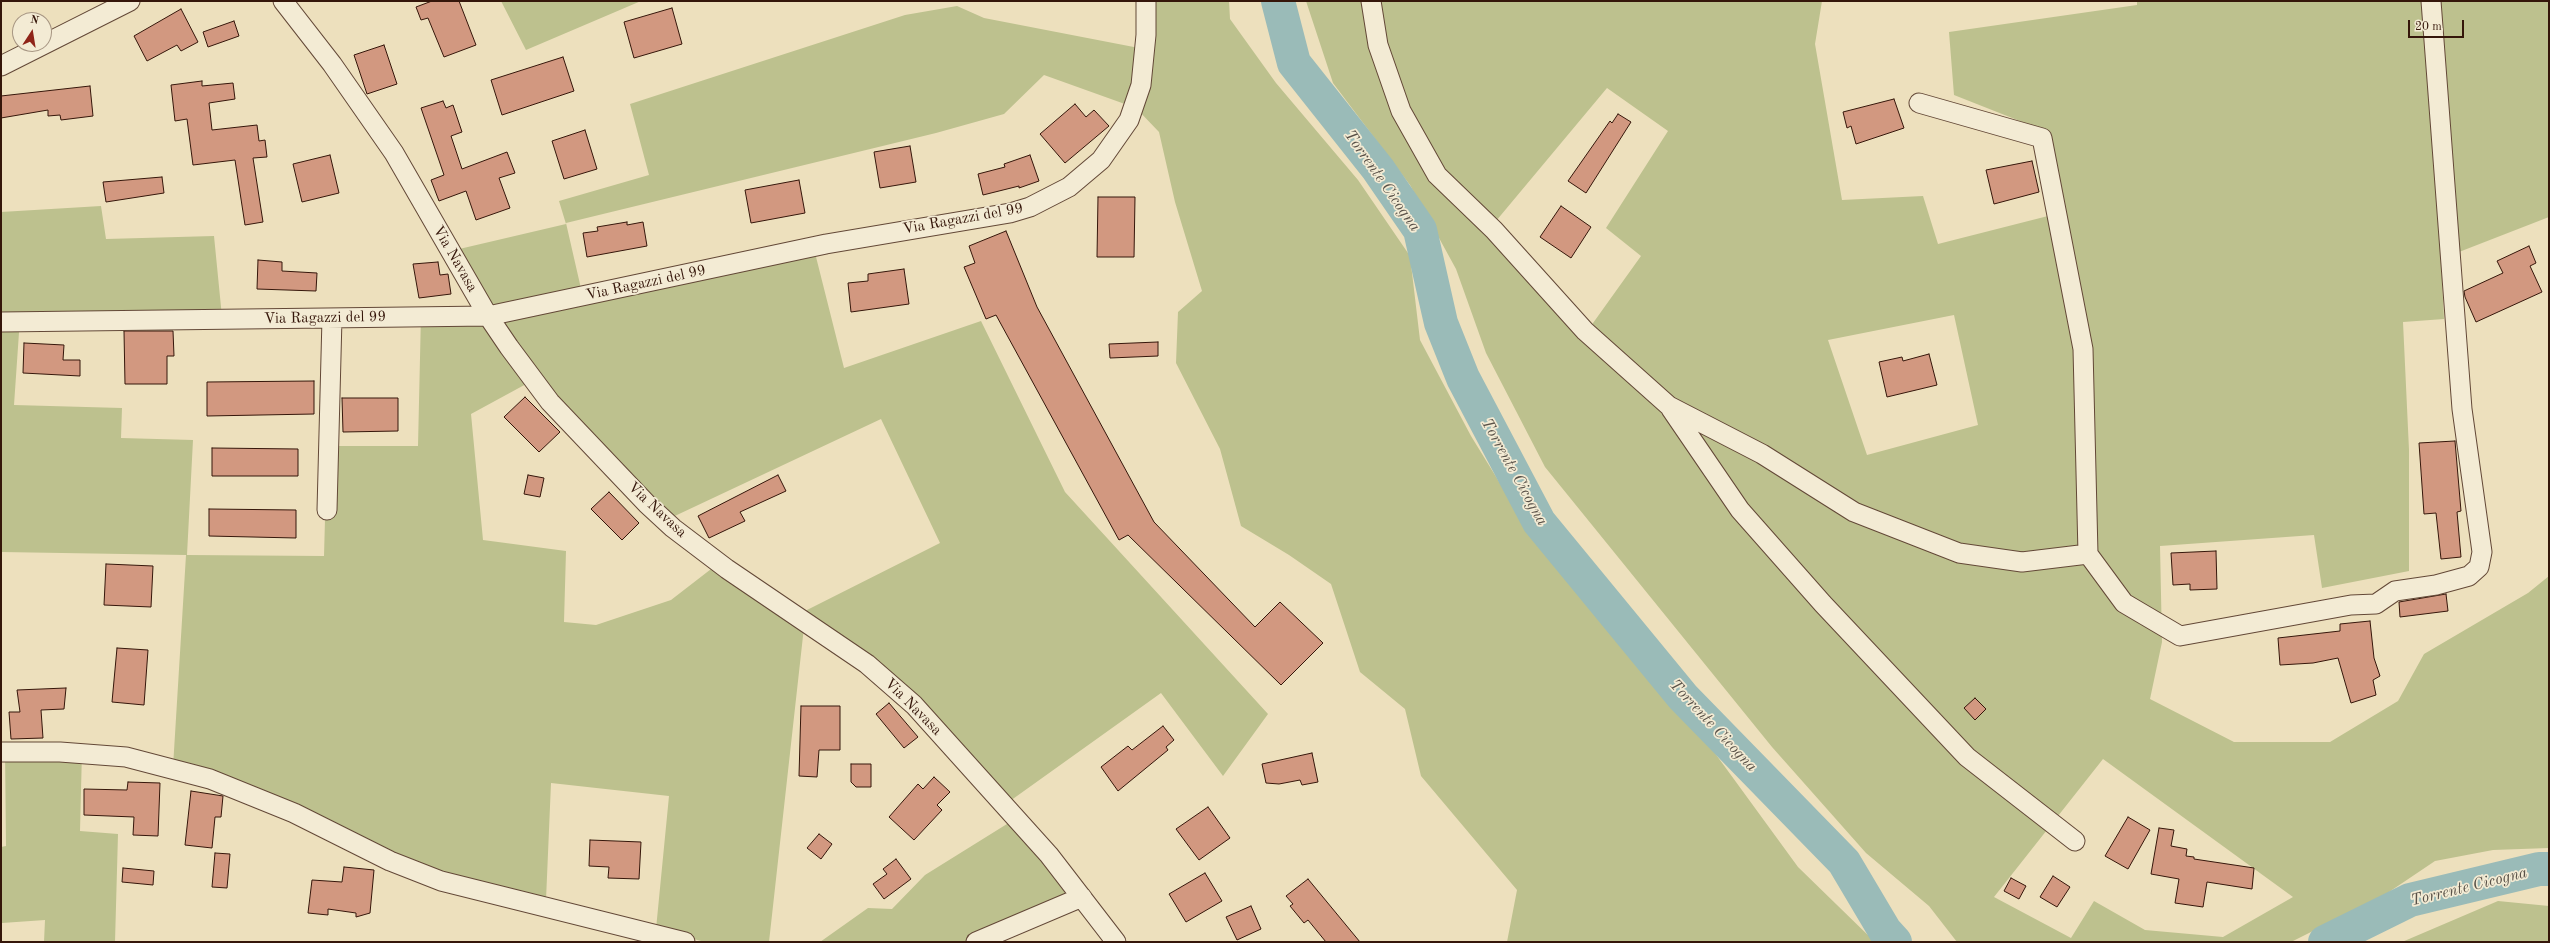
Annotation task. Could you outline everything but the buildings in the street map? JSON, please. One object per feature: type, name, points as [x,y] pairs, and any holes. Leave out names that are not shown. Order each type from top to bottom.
[{"type":"street","points":[[1,66],[130,1]]},
{"type":"street","name":"Via Navasa","points":[[283,1],[332,64],[394,153],[488,316],[550,402],[647,504],[673,528],[727,569],[890,683],[914,705],[1018,819],[1082,897],[1116,942]]},
{"type":"street","name":"Via Ragazzi del 99","points":[[1,322],[488,316],[826,244],[1010,213],[1051,198],[1069,187],[1100,160],[1129,120],[1141,85],[1146,35],[1146,1]]},
{"type":"street","points":[[1371,1],[1378,45],[1400,111],[1437,175],[1494,230],[1584,331],[1669,406],[1762,454],[1854,512],[1960,553],[2022,562],[2088,554]]},
{"type":"street","points":[[1919,103],[2042,138],[2083,349],[2088,554],[2124,603],[2180,636],[2351,605],[2376,604],[2395,590],[2436,585],[2469,576],[2479,567],[2482,552],[2462,409],[2431,1]]},
{"type":"street","points":[[327,510],[332,318]]},
{"type":"street","points":[[1669,406],[1740,510],[1844,626],[1967,757],[2075,841]]},
{"type":"street","points":[[1,752],[60,752],[126,757],[210,779],[294,813],[390,861],[441,881],[685,942]]},
{"type":"street","points":[[976,942],[1082,897]]},
{"type":"green space","points":[[501,1],[641,1],[526,50]]},
{"type":"green space","points":[[1142,1],[1229,1],[1230,19],[1276,83],[1358,180],[1410,256],[1420,340],[1471,436],[1533,537],[1709,745],[1798,867],[1875,942],[1507,942],[1517,890],[1421,776],[1405,709],[1360,672],[1331,584],[1289,555],[1241,526],[1220,449],[1176,363],[1178,312],[1202,291],[1175,202],[1159,132],[1136,108],[1044,75],[1004,114],[936,133],[566,223],[582,293],[813,245],[844,368],[981,321],[1065,492],[1268,714],[1223,776],[1161,693],[1003,806],[911,707],[804,627],[769,942],[705,942],[656,929],[669,796],[551,783],[546,900],[476,885],[173,767],[186,555],[1,552],[1,212],[101,206],[106,239],[214,236],[222,317],[20,318],[14,405],[122,408],[121,438],[193,440],[187,555],[324,556],[327,446],[418,446],[421,314],[489,313],[455,250],[566,224],[559,201],[649,175],[630,104],[905,15],[957,6],[984,18],[1139,48]],"holes":[[[528,383],[662,522],[881,419],[940,543],[801,613],[715,566],[671,600],[596,625],[564,622],[566,551],[483,540],[471,414]]]},
{"type":"green space","points":[[1306,1],[1822,1],[1815,44],[1842,200],[1923,196],[1938,244],[2048,216],[2035,127],[1954,95],[1949,32],[2137,5],[2137,1],[2549,1],[2549,217],[2441,259],[2444,319],[2403,322],[2409,450],[2409,571],[2322,588],[2314,535],[2160,546],[2162,642],[2150,699],[2234,742],[2330,742],[2398,701],[2424,654],[2528,593],[2549,576],[2549,848],[2493,850],[2435,861],[2383,896],[2291,942],[1957,942],[1929,906],[1866,853],[1772,747],[1545,467],[1486,353],[1456,269],[1410,185],[1333,83]],"holes":[[[1607,88],[1668,131],[1606,228],[1641,256],[1583,337],[1496,221]],[[1954,315],[1978,425],[1867,455],[1828,340]],[[2103,759],[2293,897],[2223,937],[2145,930],[2094,901],[2071,938],[1994,897]]]},
{"type":"green space","points":[[5,749],[82,751],[80,831],[118,834],[115,942],[44,942],[45,920],[2,923],[1,942],[1,847],[6,846]]},
{"type":"green space","points":[[1015,819],[1080,902],[967,942],[820,942],[868,908],[892,909],[925,875]]},
{"type":"green space","points":[[2498,901],[2549,906],[2549,942],[2402,942]]},
{"type":"waterway","name":"Torrente Cicogna","points":[[1278,1],[1294,63],[1378,169],[1420,230],[1441,323],[1463,378],[1539,522],[1683,697],[1844,862],[1885,931],[1895,942]]},
{"type":"waterway","name":"Torrente Cicogna","points":[[2325,942],[2410,900],[2539,869],[2549,869]]}]
